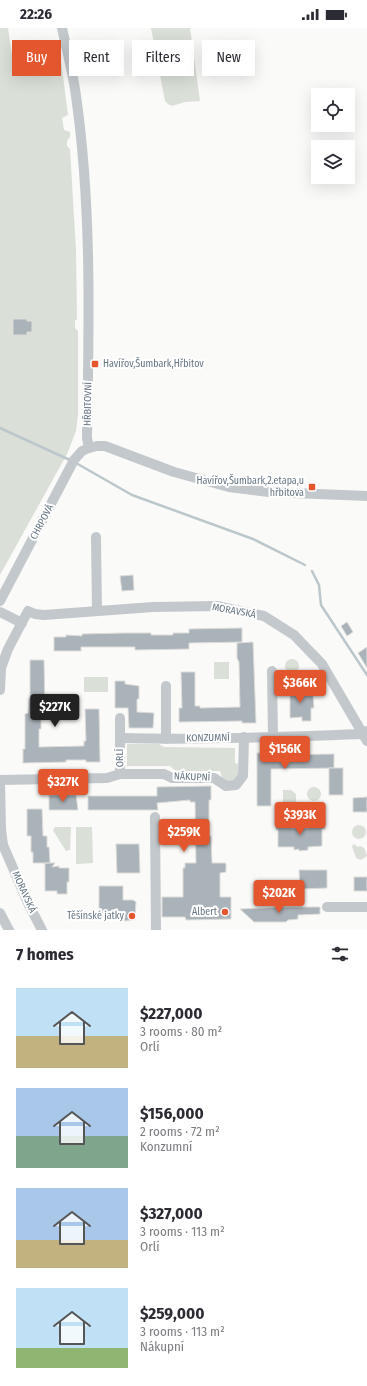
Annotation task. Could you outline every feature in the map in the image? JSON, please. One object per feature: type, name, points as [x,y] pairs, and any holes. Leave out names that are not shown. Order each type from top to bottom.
[{"type":"street","name":"HŘBITOVNÍ","points":[[62,28],[76,94],[86,206],[88,330],[87,438],[89,448]]},
{"type":"street","points":[[89,448],[98,446],[109,447],[174,472],[229,487],[268,492],[367,496]]},
{"type":"street","name":"CHRPOVÁ","points":[[0,601],[74,460],[82,451],[89,448]]},
{"type":"street","points":[[96,537],[97,611]]},
{"type":"street","name":"MORAVSKÁ","points":[[0,690],[1,668],[8,648],[28,611],[35,614],[44,615],[153,607],[217,606],[264,616],[294,635],[322,664],[366,735]]},
{"type":"street","points":[[0,612],[22,622]]},
{"type":"street","points":[[272,671],[273,738]]},
{"type":"street","points":[[166,686],[166,739]]},
{"type":"street","name":"ORLÍ","points":[[0,781],[107,778],[120,774],[120,718]]},
{"type":"street","name":"KONZUMNÍ","points":[[120,738],[273,738],[366,735]]},
{"type":"street","name":"NÁKUPNÍ","points":[[120,774],[164,774],[172,778],[214,778],[226,786],[236,785],[243,776],[244,738]]},
{"type":"street","name":"MORAVSKÁ","points":[[0,781],[1,829],[3,845],[29,905],[42,930]]},
{"type":"street","points":[[155,817],[156,930]]},
{"type":"street","points":[[327,908],[367,907]]},
{"type":"street","points":[[0,913],[9,930]]},
{"type":"shaded area","points":[[0,28],[8,28],[12,55],[12,76],[61,76],[61,61],[68,115],[62,118],[64,130],[70,132],[67,146],[70,149],[76,250],[77,319],[75,321],[75,328],[78,331],[78,414],[76,431],[67,454],[0,575]]},
{"type":"shaded area","points":[[151,28],[190,28],[192,40],[153,40]]},
{"type":"shaded area","points":[[194,57],[200,101],[185,102],[172,106],[165,101],[160,76],[194,76]]},
{"type":"shaded area","points":[[289,659],[295,659],[299,663],[299,669],[295,673],[289,673],[285,669],[285,663]]},
{"type":"shaded area","points":[[214,662],[229,662],[229,679],[214,679]]},
{"type":"shaded area","points":[[84,677],[108,677],[108,692],[84,692]]},
{"type":"shaded area","points":[[52,697],[69,697],[69,709],[62,713],[52,712]]},
{"type":"shaded area","points":[[127,744],[159,744],[164,747],[235,748],[235,763],[238,764],[238,776],[235,781],[229,782],[223,780],[220,771],[176,771],[170,766],[127,766]]},
{"type":"shaded area","points":[[311,787],[317,787],[321,791],[321,797],[317,801],[311,801],[307,797],[307,791]]},
{"type":"shaded area","points":[[283,790],[291,790],[296,794],[296,804],[293,807],[283,806]]},
{"type":"shaded area","points":[[356,825],[362,825],[366,829],[366,835],[362,839],[356,839],[352,835],[352,829]]},
{"type":"shaded area","points":[[55,827],[71,827],[70,850],[66,851],[53,830]]},
{"type":"shaded area","points":[[76,827],[92,827],[93,863],[76,864]]},
{"type":"shaded area","points":[[354,844],[358,847],[360,846],[364,848],[367,856],[361,860],[356,858],[352,846]]},
{"type":"building","points":[[13,319],[27,319],[27,321],[32,321],[32,332],[27,332],[27,335],[13,335]]},
{"type":"building","points":[[133,575],[134,590],[122,591],[120,576]]},
{"type":"building","points":[[347,622],[353,632],[347,636],[341,626]]},
{"type":"building","points":[[242,628],[242,642],[189,643],[189,649],[135,650],[135,647],[81,647],[81,651],[54,651],[54,637],[66,637],[66,635],[82,636],[82,634],[151,633],[151,635],[173,635],[173,633],[189,633],[189,629]]},
{"type":"building","points":[[253,642],[256,723],[242,723],[242,721],[179,722],[179,708],[182,708],[181,672],[195,672],[195,706],[200,706],[200,708],[240,707],[237,643]]},
{"type":"building","points":[[367,647],[367,668],[358,653]]},
{"type":"building","points":[[30,660],[44,660],[45,713],[41,713],[39,747],[84,746],[84,741],[86,741],[85,709],[99,709],[100,762],[66,760],[66,762],[23,763],[23,749],[25,749],[25,714],[28,713],[30,698]]},
{"type":"building","points":[[115,681],[125,681],[125,684],[139,686],[137,712],[154,713],[153,728],[129,728],[128,708],[115,708]]},
{"type":"building","points":[[287,683],[297,683],[299,695],[313,695],[314,708],[311,708],[311,721],[302,721],[302,717],[290,718],[290,690],[287,690]]},
{"type":"building","points":[[257,753],[271,753],[271,755],[334,754],[334,768],[271,769],[271,806],[257,806]]},
{"type":"building","points":[[329,768],[343,768],[343,795],[329,795]]},
{"type":"building","points":[[211,786],[211,800],[209,800],[209,836],[211,836],[212,863],[226,864],[226,872],[220,873],[220,897],[231,897],[231,919],[186,920],[185,917],[162,917],[162,897],[183,897],[183,868],[185,868],[185,863],[196,863],[195,802],[190,802],[190,800],[157,803],[158,810],[88,810],[88,796],[157,796],[157,787]]},
{"type":"building","points":[[49,795],[76,795],[78,810],[49,810]]},
{"type":"building","points":[[367,797],[367,812],[353,812],[353,798]]},
{"type":"building","points":[[27,809],[42,809],[43,836],[47,836],[47,847],[49,847],[50,863],[55,863],[52,867],[59,866],[59,868],[69,868],[67,894],[57,894],[57,891],[45,891],[45,863],[33,863],[31,836],[27,836]]},
{"type":"building","points":[[276,822],[290,822],[291,828],[309,828],[311,822],[325,822],[325,829],[322,829],[322,846],[308,847],[308,850],[299,851],[299,849],[294,850],[294,847],[278,847],[278,830],[276,830]]},
{"type":"building","points":[[116,844],[139,844],[140,873],[117,873]]},
{"type":"building","points":[[299,870],[327,870],[327,888],[300,889]]},
{"type":"building","points":[[354,877],[367,877],[367,891],[354,891]]},
{"type":"building","points":[[99,886],[123,886],[123,900],[133,900],[136,902],[135,919],[124,921],[125,916],[99,916]]},
{"type":"building","points":[[320,907],[320,914],[298,915],[298,919],[288,920],[286,922],[254,922],[240,909]]},
{"type":"waterway","points":[[0,428],[72,461]]},
{"type":"waterway","points":[[76,463],[132,495],[253,539],[305,565]]},
{"type":"waterway","points":[[312,571],[319,585],[321,605],[367,675]]},
{"type":"place","name":"Havířov,Šumbark,Hřbitov","points":[[95,364]]},
{"type":"place","name":"Havířov,Šumbark,2.etapa,u hřbitova","points":[[312,487]]},
{"type":"place","name":"Albert","points":[[225,912]]},
{"type":"place","name":"Těšínské jatky","points":[[132,916]]}]
